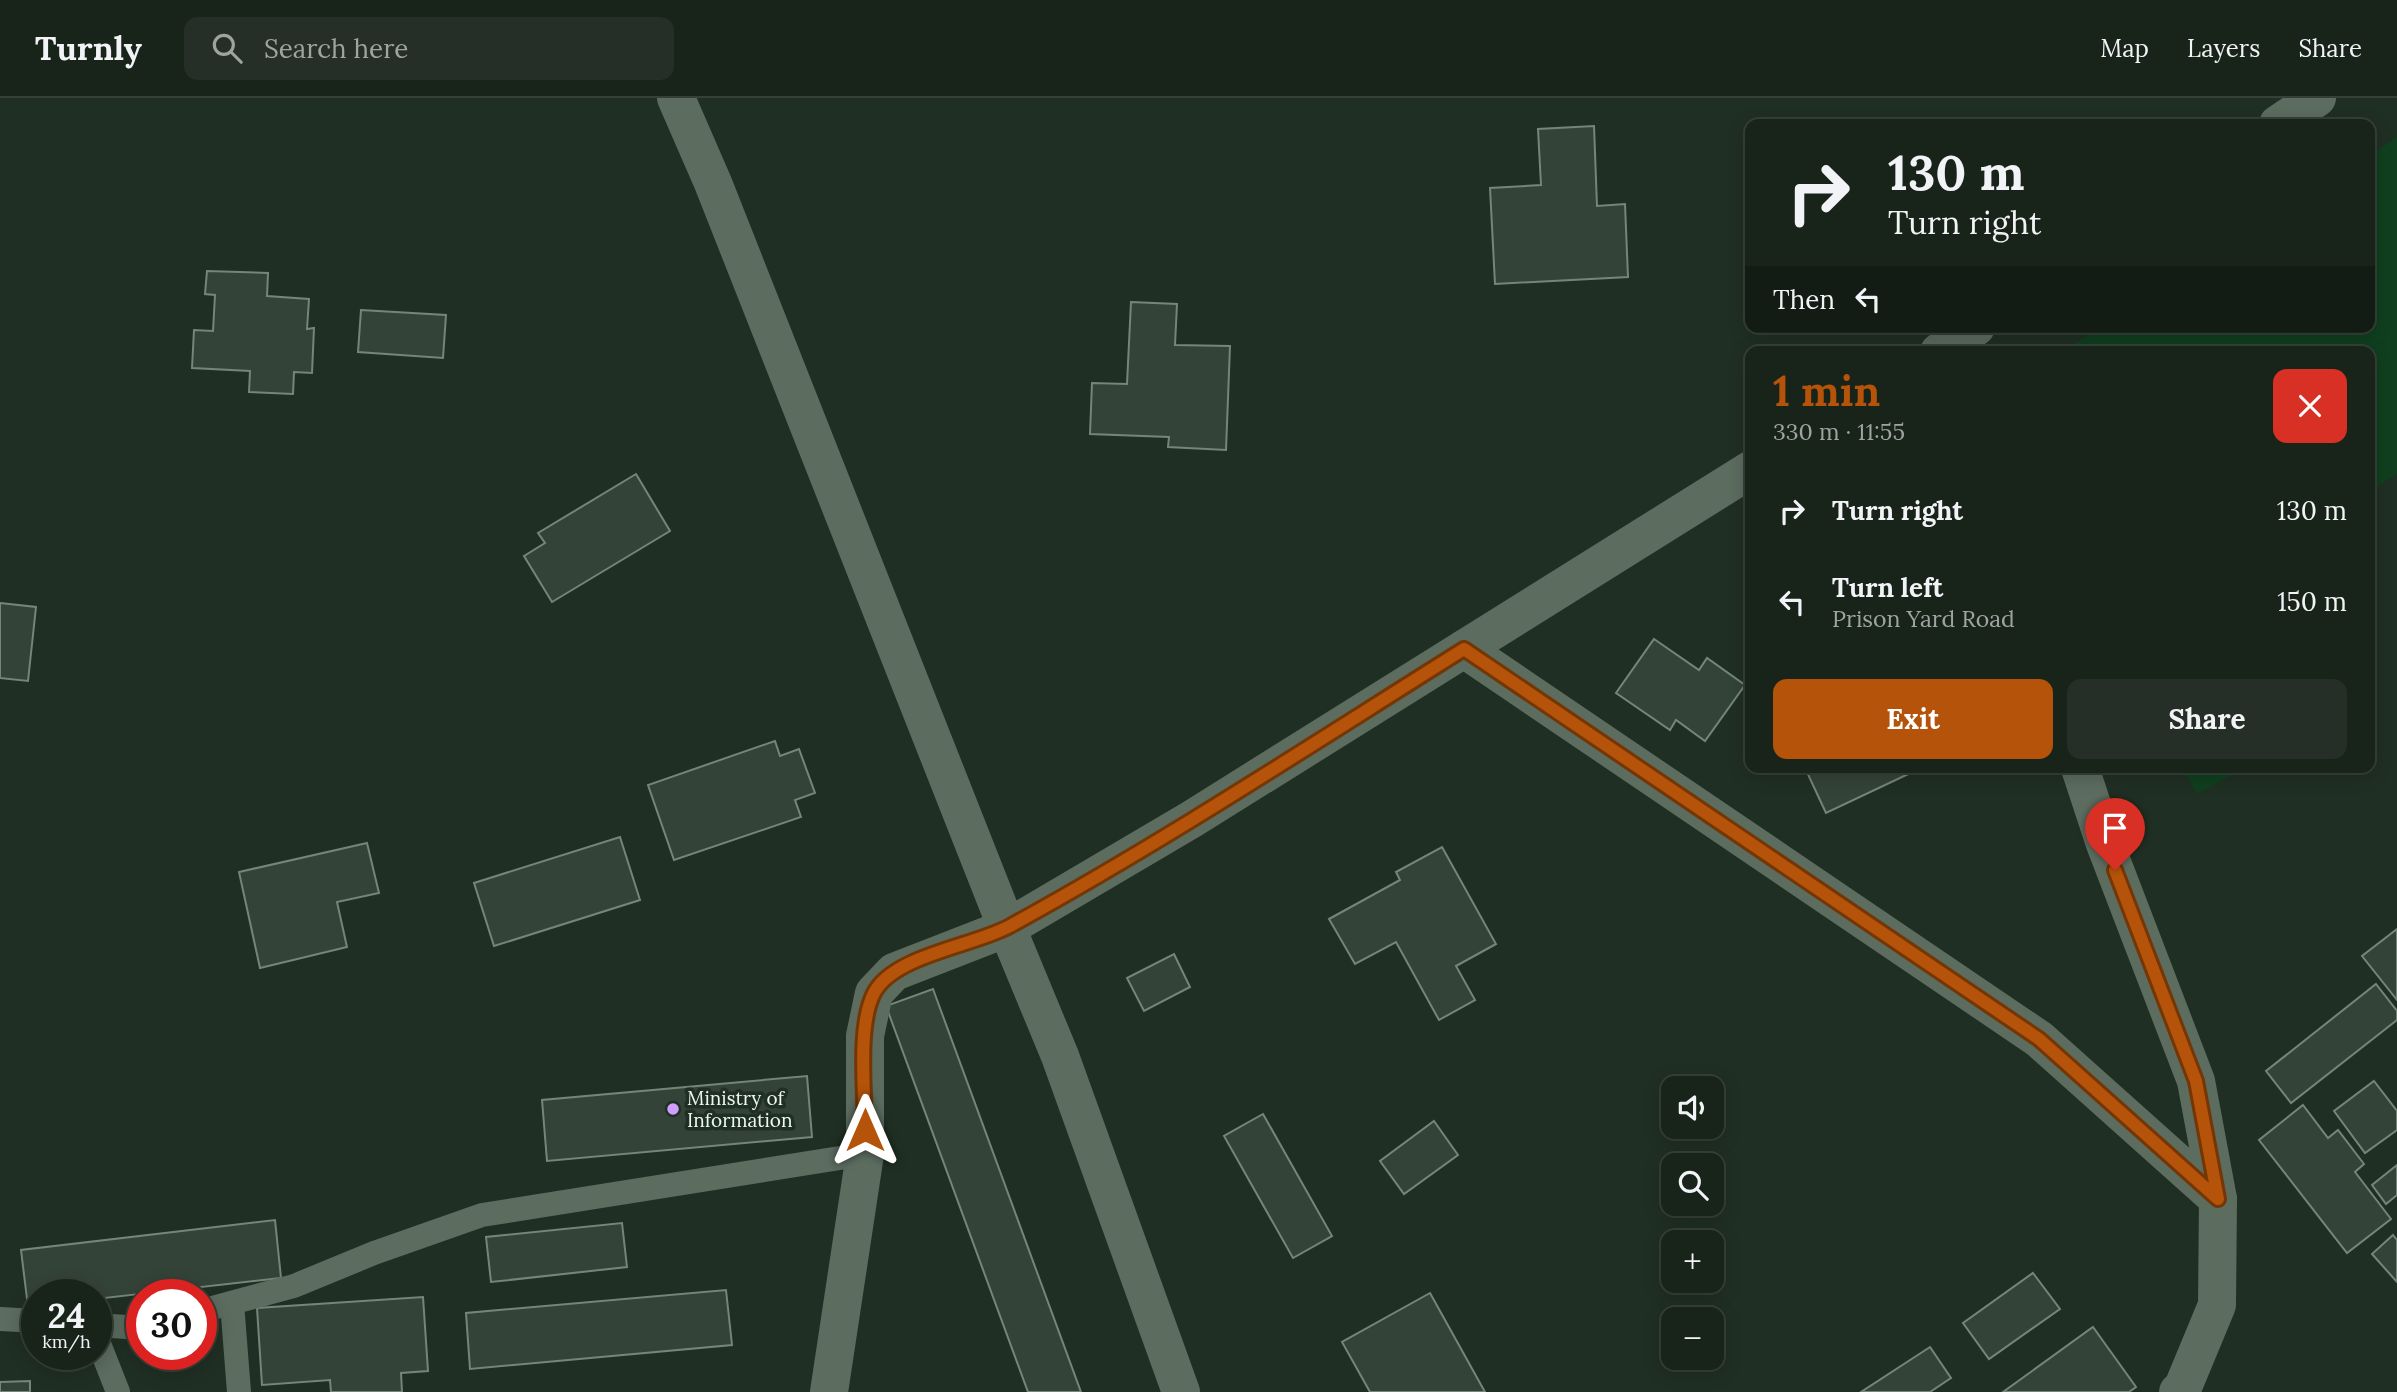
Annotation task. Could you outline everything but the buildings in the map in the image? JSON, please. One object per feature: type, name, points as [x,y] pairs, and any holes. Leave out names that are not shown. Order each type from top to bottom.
[{"type":"street","points":[[676,98],[713,183],[1060,1056],[1181,1392]]},
{"type":"street","points":[[2286,119],[2317,98]]},
{"type":"street","points":[[829,1392],[865,1154],[865,1036],[874,993],[894,972],[1007,928],[1192,819],[1745,473]]},
{"type":"street","points":[[1464,649],[2039,1039],[2218,1199]]},
{"type":"street","points":[[2082,773],[2105,844],[2196,1081],[2218,1199],[2217,1305],[2183,1387],[2178,1392]]},
{"type":"lane","points":[[217,1307],[294,1286],[374,1253],[482,1214],[865,1154]]},
{"type":"lane","points":[[232,1303],[239,1392]]},
{"type":"lane","points":[[0,1319],[21,1320]]},
{"type":"lane","points":[[109,1370],[118,1392]]},
{"type":"green space","points":[[2397,137],[2397,474],[2375,488],[2375,346],[2071,346],[2092,333],[2375,333],[2375,152]]},
{"type":"green space","points":[[2186,773],[2236,773],[2197,794]]},
{"type":"place","name":"Ministry of Information","points":[[673,1109]]},
{"type":"route","points":[[865,1130],[865,1036],[869,1014],[874,993],[894,972],[1007,928],[1192,819],[1464,649],[2039,1039],[2218,1199],[2196,1081],[2115,870]]}]
